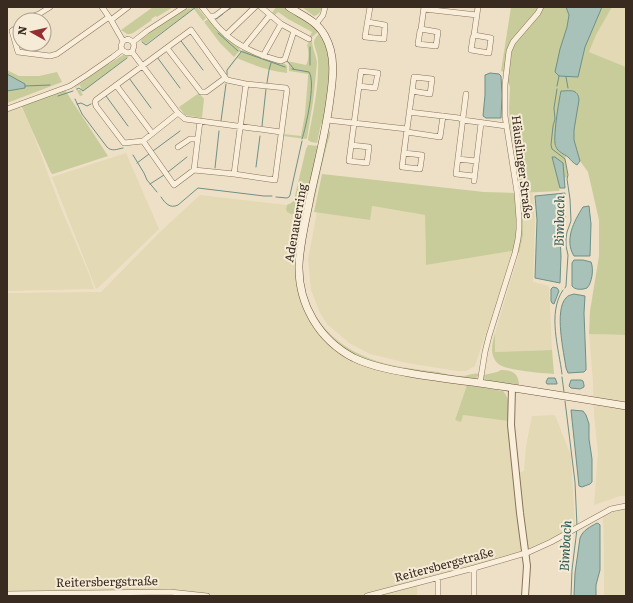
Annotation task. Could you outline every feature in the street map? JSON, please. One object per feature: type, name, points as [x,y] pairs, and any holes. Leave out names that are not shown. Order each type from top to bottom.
[{"type":"main road","name":"Adenauerring","points":[[289,7],[316,24],[326,37],[331,50],[332,58],[332,78],[327,120],[302,236],[299,257],[302,294],[307,308],[323,334],[348,354],[368,364],[394,371],[626,406]]},
{"type":"street","points":[[102,7],[123,41],[121,46],[122,50]]},
{"type":"street","points":[[18,52],[50,56],[57,54],[128,7]]},
{"type":"street","points":[[133,42],[184,7]]},
{"type":"street","points":[[202,7],[226,35],[244,47],[263,56],[279,61],[286,57],[294,31]]},
{"type":"street","points":[[210,16],[215,16],[227,7]]},
{"type":"street","points":[[226,35],[255,7]]},
{"type":"street","points":[[261,7],[281,24],[309,39]]},
{"type":"street","points":[[316,24],[323,15],[325,7]]},
{"type":"street","points":[[368,22],[385,25],[384,40],[365,37],[370,7]]},
{"type":"street","points":[[474,36],[491,38],[489,52],[471,50],[478,7]]},
{"type":"street","name":"Häuslinger Straße","points":[[480,383],[489,336],[515,253],[520,219],[505,116],[505,85],[509,51],[513,42],[538,13],[541,7]]},
{"type":"street","points":[[421,29],[438,32],[436,46],[418,44],[424,8],[455,10],[477,15]]},
{"type":"street","points":[[244,47],[270,15]]},
{"type":"street","points":[[263,56],[281,24]]},
{"type":"street","points":[[143,141],[174,185],[194,170],[275,180],[287,90],[286,88],[246,84],[230,81],[225,78],[191,30],[96,100],[95,104],[124,143],[143,141],[178,113]]},
{"type":"street","points":[[123,41],[128,39],[133,42]]},
{"type":"street","points":[[132,52],[134,46],[133,42]]},
{"type":"street","points":[[167,48],[201,92],[206,92],[225,78]]},
{"type":"street","points":[[122,50],[127,53],[132,52]]},
{"type":"street","points":[[7,110],[70,86],[122,50]]},
{"type":"street","points":[[132,52],[178,113],[185,119],[281,132]]},
{"type":"street","points":[[351,145],[369,147],[367,163],[349,161],[360,71],[378,73],[375,88],[359,86]]},
{"type":"street","points":[[404,153],[422,155],[420,169],[402,166],[409,112],[414,77],[432,79],[430,94],[412,92]]},
{"type":"street","points":[[234,174],[246,84]]},
{"type":"street","points":[[116,85],[152,133]]},
{"type":"street","points":[[466,94],[456,174],[474,178],[481,122]]},
{"type":"street","points":[[409,112],[459,118],[463,120],[506,126]]},
{"type":"street","points":[[327,120],[440,137],[443,116]]},
{"type":"street","points":[[194,170],[200,121]]},
{"type":"street","points":[[178,147],[190,140],[197,139]]},
{"type":"street","points":[[458,159],[476,161]]},
{"type":"street","points":[[512,388],[511,425],[520,513],[526,553],[526,596]]},
{"type":"street","name":"Reitersbergstraße","points":[[367,596],[526,553],[610,509],[626,506]]},
{"type":"street","points":[[474,568],[474,596]]},
{"type":"street","points":[[438,578],[438,596]]},
{"type":"street","name":"Reitersbergstraße","points":[[7,594],[170,592],[207,596]]},
{"type":"shaded area","points":[[612,7],[626,7],[626,67],[589,52],[596,35]]},
{"type":"shaded area","points":[[19,107],[22,109],[31,128],[60,206],[94,289],[7,291],[7,112]]},
{"type":"shaded area","points":[[126,153],[159,229],[96,289],[52,177]]},
{"type":"shaded area","points":[[521,193],[533,193],[535,220],[533,282],[549,286],[552,350],[495,352],[495,333],[523,236]]},
{"type":"shaded area","points":[[200,195],[287,205],[286,209],[304,217],[297,266],[315,328],[377,369],[402,376],[467,385],[455,420],[463,415],[508,421],[515,474],[524,471],[526,446],[532,416],[555,415],[571,456],[575,526],[520,553],[418,579],[417,596],[7,596],[7,293],[101,292],[160,232]]},
{"type":"shaded area","points":[[371,206],[425,215],[426,265],[512,251],[475,366],[466,371],[457,371],[407,363],[370,354],[349,343],[327,324],[320,313],[311,290],[308,259],[317,212],[369,220]]},
{"type":"shaded area","points":[[589,334],[626,335],[626,496],[620,496],[594,505],[598,453]]},
{"type":"shaded area","points":[[620,509],[626,509],[626,596],[604,596],[603,517]]},
{"type":"green space","points":[[153,7],[173,7],[151,19],[152,20],[133,33],[127,34],[121,30]]},
{"type":"green space","points":[[196,7],[146,44],[140,40],[176,14]]},
{"type":"green space","points":[[197,7],[206,18],[203,21],[194,9]]},
{"type":"green space","points":[[276,7],[285,7],[319,31],[311,38],[310,36],[312,32],[278,12],[275,15],[272,13]]},
{"type":"green space","points":[[302,7],[322,7],[320,13],[314,16]]},
{"type":"green space","points":[[511,7],[566,7],[569,15],[559,76],[578,77],[585,47],[602,7],[612,7],[596,35],[589,52],[626,67],[626,335],[589,334],[590,311],[599,256],[599,220],[588,172],[580,161],[574,140],[574,92],[561,91],[556,124],[555,147],[561,153],[566,155],[565,161],[568,177],[564,178],[563,163],[552,157],[560,188],[559,191],[521,193],[510,126],[510,87],[504,72],[501,71]]},
{"type":"green space","points":[[208,19],[239,47],[240,50],[234,57],[220,43],[204,22]]},
{"type":"green space","points":[[320,33],[328,48],[330,72],[324,124],[321,124],[317,143],[311,142],[308,139],[318,80],[318,56],[314,43],[316,37]]},
{"type":"green space","points":[[310,40],[312,40],[317,63],[307,138],[283,136],[283,134],[301,136],[305,114],[308,74],[289,71],[289,64],[287,61],[306,65],[308,61],[307,45]]},
{"type":"green space","points":[[243,49],[270,60],[285,64],[287,66],[287,73],[274,71],[237,58],[227,70]]},
{"type":"green space","points":[[123,55],[129,56],[83,91],[80,85],[76,87],[82,92],[83,95],[80,96],[75,87],[108,63],[109,64]]},
{"type":"green space","points":[[7,70],[19,76],[39,76],[57,72],[62,82],[7,103]]},
{"type":"green space","points":[[65,90],[108,156],[53,174],[51,173],[21,105]]},
{"type":"green space","points":[[199,93],[204,99],[202,118],[185,115],[179,107]]},
{"type":"green space","points":[[329,131],[330,135],[309,224],[303,262],[304,281],[308,299],[315,315],[325,329],[338,341],[352,351],[369,358],[387,364],[453,375],[462,376],[475,373],[479,374],[474,380],[387,367],[354,355],[328,336],[314,317],[302,283],[303,249],[322,156]]},
{"type":"green space","points":[[308,145],[319,146],[304,217],[291,214],[287,212],[286,209],[287,205],[294,200]]},
{"type":"green space","points":[[322,174],[484,192],[521,193],[523,236],[519,253],[512,251],[426,265],[425,215],[372,206],[370,220],[314,212]]},
{"type":"green space","points":[[495,333],[495,352],[552,350],[554,374],[518,370],[499,365],[492,352]]},
{"type":"green space","points":[[501,370],[512,372],[518,378],[519,386],[486,381],[484,378],[484,375]]},
{"type":"green space","points":[[467,385],[503,391],[506,394],[508,401],[508,421],[463,415],[461,422],[455,420]]},
{"type":"water","points":[[566,7],[602,7],[585,47],[578,77],[559,76],[555,72],[567,27],[569,15]]},
{"type":"water","points":[[490,73],[499,74],[501,76],[501,118],[486,118],[483,116],[485,75]]},
{"type":"water","points":[[7,74],[25,84],[25,88],[7,91]]},
{"type":"water","points":[[561,91],[575,92],[579,100],[574,130],[574,140],[580,161],[577,165],[558,150],[555,143],[556,120]]},
{"type":"water","points":[[552,157],[555,157],[563,163],[565,188],[560,188]]},
{"type":"water","points":[[565,193],[565,218],[560,237],[560,283],[535,278],[537,220],[535,196]]},
{"type":"water","points":[[589,206],[591,224],[590,256],[574,256],[570,244],[571,231],[576,218],[583,207]]},
{"type":"water","points":[[574,260],[591,262],[592,276],[587,288],[579,289],[572,286],[572,263]]},
{"type":"water","points":[[553,287],[557,288],[559,291],[554,304],[551,301],[551,289]]},
{"type":"water","points":[[574,294],[585,296],[584,313],[586,370],[584,372],[568,373],[562,342],[560,321],[562,304],[566,298]]},
{"type":"water","points":[[548,378],[555,378],[557,384],[547,384],[546,382]]},
{"type":"water","points":[[571,380],[583,381],[584,387],[580,389],[571,388],[569,386]]},
{"type":"water","points":[[571,410],[583,411],[589,424],[592,482],[582,487],[579,486]]},
{"type":"water","points":[[597,523],[600,525],[600,570],[596,585],[596,596],[574,596],[575,573],[580,538],[589,527]]},
{"type":"waterway","points":[[142,42],[146,45],[196,7]]},
{"type":"waterway","points":[[226,11],[231,8]]},
{"type":"waterway","points":[[219,17],[223,14]]},
{"type":"waterway","points":[[218,33],[238,51]]},
{"type":"waterway","points":[[181,41],[203,70]]},
{"type":"waterway","points":[[310,47],[310,65]]},
{"type":"waterway","points":[[240,51],[285,67]]},
{"type":"waterway","points":[[227,75],[227,70],[241,52]]},
{"type":"waterway","points":[[157,57],[180,88]]},
{"type":"waterway","points":[[77,89],[79,88],[83,91],[127,58]]},
{"type":"waterway","points":[[287,61],[294,69]]},
{"type":"waterway","points":[[267,83],[271,63]]},
{"type":"waterway","points":[[292,69],[309,72],[311,77],[310,105],[302,139]]},
{"type":"waterway","name":"Bimbach","points":[[557,86],[559,76]]},
{"type":"waterway","points":[[566,77],[568,88]]},
{"type":"waterway","points":[[129,78],[151,108]]},
{"type":"waterway","points":[[221,121],[226,84]]},
{"type":"waterway","points":[[25,86],[50,85]]},
{"type":"waterway","points":[[262,126],[266,89]]},
{"type":"waterway","name":"Bimbach","points":[[557,89],[554,108],[555,119],[551,145],[552,149],[565,159],[568,175],[567,179],[571,221],[566,239],[568,255],[565,288]]},
{"type":"waterway","points":[[58,96],[73,91]]},
{"type":"waterway","points":[[106,96],[128,126]]},
{"type":"waterway","points":[[75,99],[82,114],[107,147],[113,150],[123,148]]},
{"type":"waterway","points":[[77,104],[81,103],[87,106],[91,104]]},
{"type":"waterway","points":[[153,151],[180,131]]},
{"type":"waterway","points":[[215,168],[219,131]]},
{"type":"waterway","points":[[256,167],[260,136]]},
{"type":"waterway","points":[[276,197],[287,198],[290,195],[302,141]]},
{"type":"waterway","points":[[137,163],[149,154]]},
{"type":"waterway","points":[[133,155],[147,180],[157,192]]},
{"type":"waterway","points":[[168,172],[187,157]]},
{"type":"waterway","points":[[150,184],[164,175]]},
{"type":"waterway","points":[[161,197],[170,206],[175,206],[198,188],[272,196]]},
{"type":"waterway","name":"Bimbach","points":[[562,374],[555,331],[555,320],[558,299],[563,290]]},
{"type":"waterway","name":"Bimbach","points":[[562,377],[564,392]]},
{"type":"waterway","name":"Bimbach","points":[[565,401],[575,482],[577,526]]},
{"type":"waterway","name":"Bimbach","points":[[571,596],[572,570],[577,529]]}]
